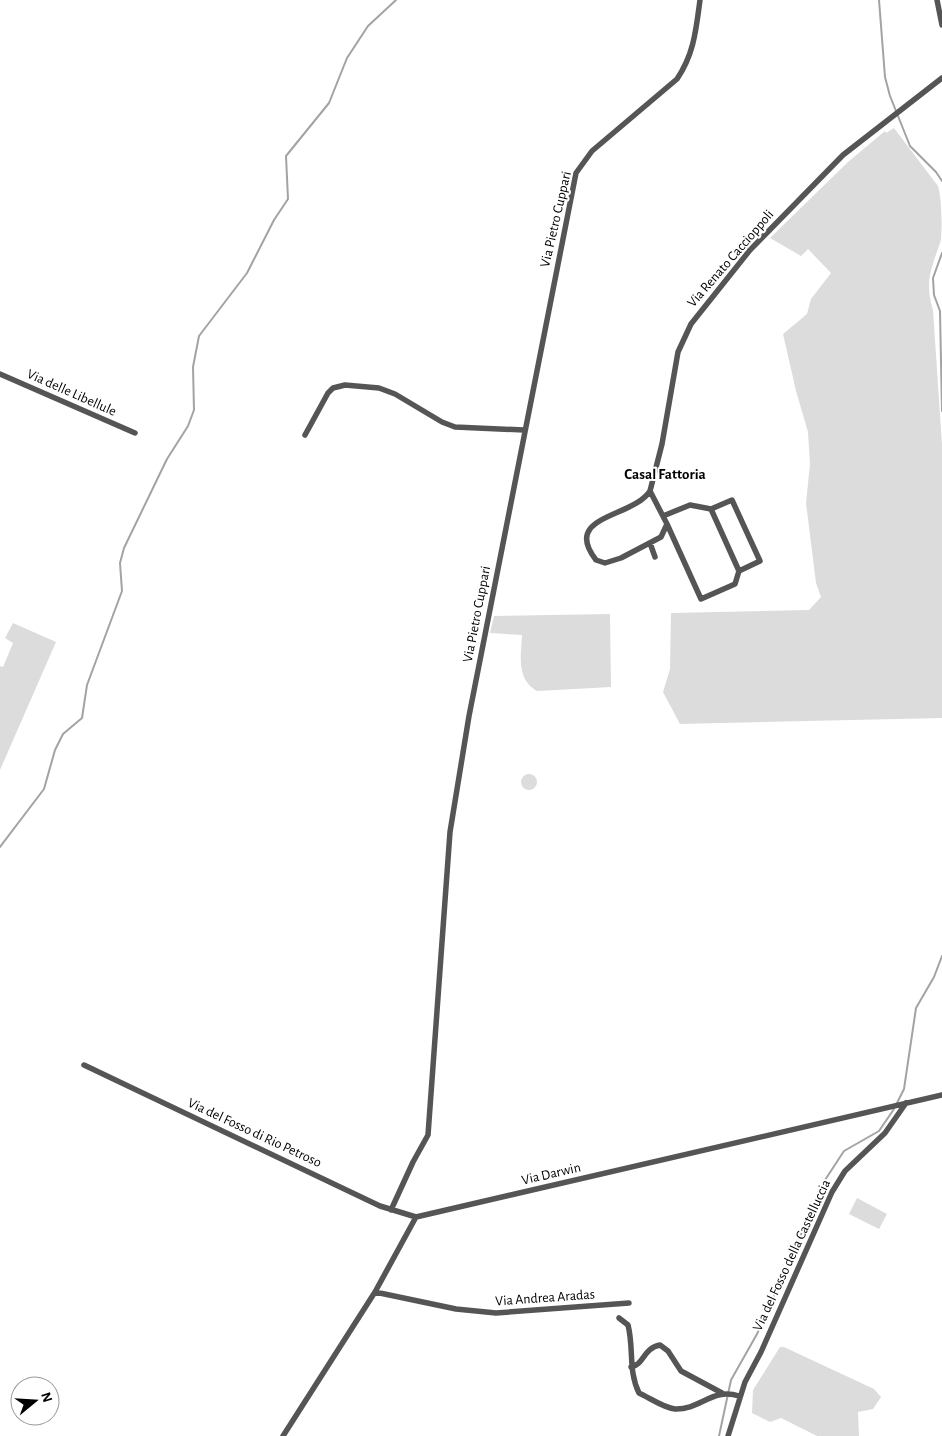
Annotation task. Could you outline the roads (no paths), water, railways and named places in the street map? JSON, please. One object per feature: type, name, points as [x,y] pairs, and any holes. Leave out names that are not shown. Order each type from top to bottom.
[{"type":"street","name":"Via Pietro Cuppari","points":[[391,1210],[413,1162],[428,1135],[450,832],[469,716],[576,173],[592,151],[677,79],[693,49],[700,0]]},
{"type":"street","points":[[937,0],[942,25]]},
{"type":"street","name":"Via Renato Caccioppoli","points":[[650,492],[662,444],[678,352],[691,324],[750,250],[843,155],[942,78]]},
{"type":"street","name":"Via delle Libellule","points":[[0,374],[135,433]]},
{"type":"street","points":[[305,435],[330,390],[350,385],[390,391],[455,428],[524,430]]},
{"type":"street","points":[[667,524],[662,537],[614,561],[602,563],[594,557],[586,537],[594,525],[646,498],[650,492],[667,524],[701,599],[735,584],[739,571],[710,509]]},
{"type":"street","points":[[663,516],[692,504],[710,509],[732,500],[760,561],[739,571]]},
{"type":"street","points":[[650,543],[655,557]]},
{"type":"street","name":"Via del Fosso di Rio Petroso","points":[[84,1065],[391,1210],[416,1217]]},
{"type":"street","name":"Via Darwin","points":[[416,1217],[942,1094]]},
{"type":"street","name":"Via del Fosso della Castelluccia","points":[[728,1436],[740,1396],[832,1192],[845,1171],[885,1133],[906,1103]]},
{"type":"street","points":[[283,1436],[375,1292],[416,1217]]},
{"type":"street","name":"Via Andrea Aradas","points":[[375,1292],[456,1309],[496,1313],[629,1303]]},
{"type":"street","points":[[619,1318],[628,1325],[630,1332],[633,1381],[639,1393],[672,1409],[694,1406],[726,1393]]},
{"type":"street","points":[[631,1367],[638,1364],[650,1349],[660,1345],[668,1351],[681,1371],[726,1393],[740,1396]]},
{"type":"waterway","points":[[0,847],[44,789],[55,750],[63,734],[82,718],[87,685],[122,591],[120,563],[124,548],[167,459],[188,426],[194,410],[193,367],[199,336],[247,273],[274,220],[288,199],[286,156],[329,103],[347,58],[368,26],[396,0]]},
{"type":"waterway","points":[[879,0],[885,77],[890,96],[910,146],[936,172],[942,181]]},
{"type":"waterway","points":[[942,253],[933,278],[934,295],[940,311],[942,411]]},
{"type":"waterway","points":[[896,1105],[904,1089],[916,1008],[934,977],[942,956]]},
{"type":"waterway","points":[[719,1436],[731,1380],[757,1334],[825,1180],[844,1151],[879,1131],[894,1109]]},
{"type":"district","name":"Casal Fattoria","points":[[665,474]]}]
